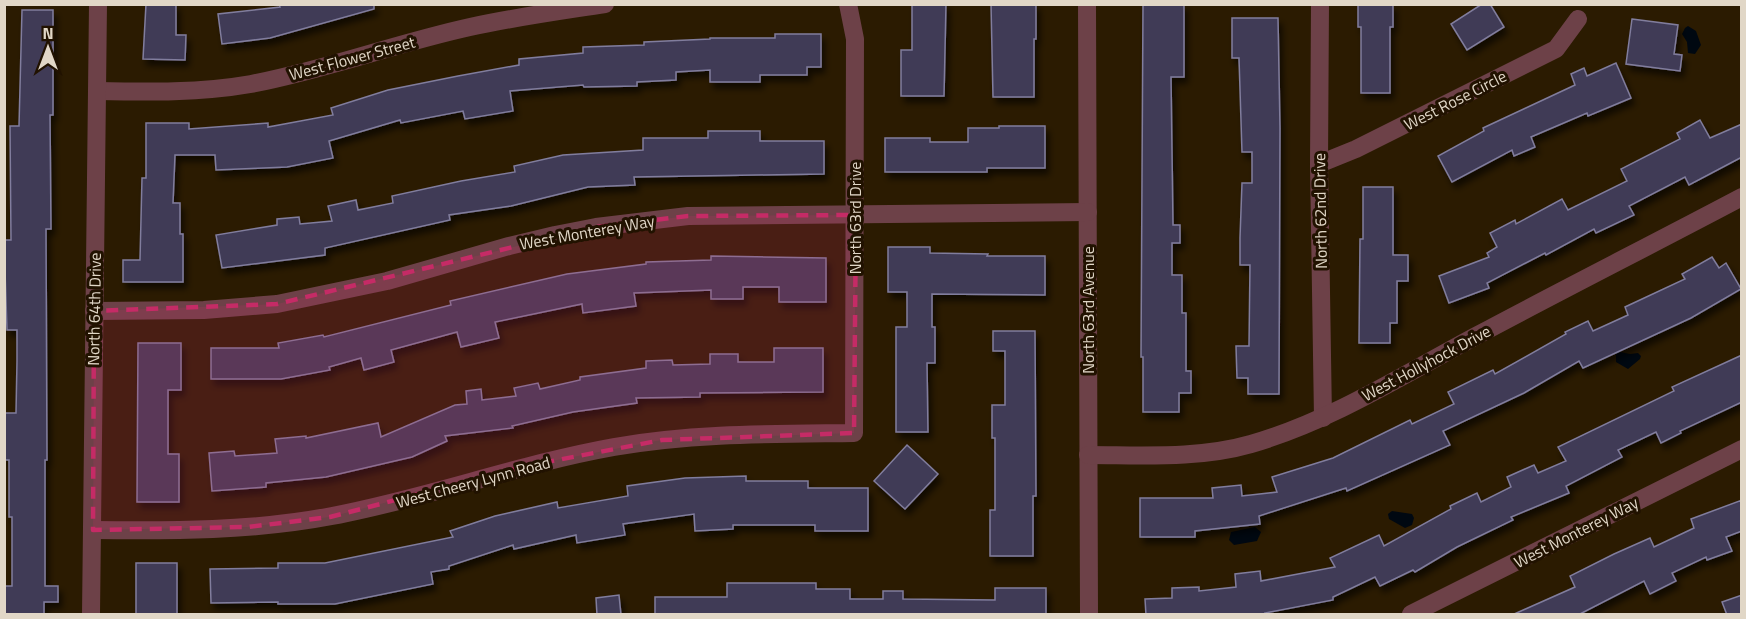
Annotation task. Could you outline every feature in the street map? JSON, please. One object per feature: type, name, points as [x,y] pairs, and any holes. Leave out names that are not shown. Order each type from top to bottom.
[{"type":"street","name":"North 64th Drive","points":[[91,615],[98,4]]},
{"type":"street","name":"West Flower Street","points":[[97,91],[166,92],[250,84],[472,26],[605,4]]},
{"type":"street","name":"North 63rd Drive","points":[[848,4],[855,39],[854,433]]},
{"type":"street","name":"North 63rd Avenue","points":[[1087,4],[1089,615]]},
{"type":"street","name":"North 62nd Drive","points":[[1320,4],[1319,164],[1323,418]]},
{"type":"street","name":"West Rose Circle","points":[[1319,164],[1356,149],[1556,49],[1578,19]]},
{"type":"street","name":"West Hollyhock Drive","points":[[1088,456],[1164,455],[1249,445],[1323,418],[1742,197]]},
{"type":"street","name":"West Monterey Way","points":[[94,311],[204,310],[277,304],[378,283],[508,246],[596,227],[688,216],[1088,212]]},
{"type":"street","name":"West Cheery Lynn Road","points":[[93,530],[167,531],[248,527],[330,517],[447,490],[531,465],[614,447],[663,440],[752,434],[854,433]]},
{"type":"street","name":"West Monterey Way","points":[[1411,615],[1742,449]]},
{"type":"highlighted area","points":[[856,215],[854,433],[662,440],[531,465],[330,517],[248,527],[93,530],[94,311],[277,304],[596,227],[688,216]]},
{"type":"shaded area","points":[[1688,26],[1696,31],[1701,45],[1695,54],[1688,53],[1687,42],[1682,34]]},
{"type":"shaded area","points":[[1620,352],[1638,353],[1641,356],[1628,369],[1616,362],[1616,354]]},
{"type":"shaded area","points":[[1392,511],[1412,514],[1414,518],[1412,525],[1405,528],[1389,519],[1388,514]]},
{"type":"shaded area","points":[[1255,527],[1261,532],[1257,541],[1234,545],[1229,540],[1231,532]]},
{"type":"building","points":[[146,4],[176,4],[176,35],[186,35],[185,60],[143,59]]},
{"type":"building","points":[[279,4],[374,4],[374,9],[270,38],[222,44],[218,14],[280,7]]},
{"type":"building","points":[[912,4],[946,4],[944,96],[901,96],[901,50],[912,50]]},
{"type":"building","points":[[991,4],[1036,4],[1034,97],[993,97]]},
{"type":"building","points":[[1143,4],[1184,4],[1184,77],[1171,77],[1173,225],[1180,225],[1180,243],[1172,243],[1172,275],[1182,275],[1182,313],[1186,313],[1186,371],[1191,371],[1191,393],[1179,393],[1179,412],[1143,412],[1143,357],[1141,357]]},
{"type":"building","points":[[1358,4],[1393,4],[1393,27],[1390,27],[1390,93],[1361,93],[1361,27],[1358,27]]},
{"type":"building","points":[[1482,4],[1490,4],[1504,27],[1467,50],[1451,24]]},
{"type":"building","points":[[22,10],[53,10],[53,115],[50,115],[51,229],[46,229],[45,586],[58,586],[58,602],[44,602],[44,615],[4,615],[4,586],[12,586],[12,517],[9,517],[9,460],[5,460],[5,413],[16,413],[17,330],[7,330],[4,240],[11,240],[10,126],[19,126]]},
{"type":"building","points":[[1232,18],[1278,18],[1279,394],[1248,394],[1248,378],[1237,378],[1236,346],[1249,346],[1250,265],[1240,265],[1240,238],[1242,183],[1252,183],[1252,152],[1242,152],[1239,58],[1232,58]]},
{"type":"building","points":[[1632,19],[1678,25],[1674,54],[1682,55],[1680,71],[1626,64]]},
{"type":"building","points":[[775,34],[821,34],[821,67],[807,67],[807,75],[760,75],[760,82],[710,82],[710,70],[676,72],[676,80],[637,82],[637,86],[584,87],[583,85],[510,91],[513,111],[465,119],[463,111],[401,123],[400,120],[329,141],[333,158],[287,167],[216,170],[215,155],[175,155],[173,203],[180,203],[180,234],[183,234],[183,282],[123,282],[123,260],[140,260],[142,178],[146,178],[146,123],[189,123],[189,129],[268,123],[268,127],[333,115],[331,108],[388,90],[519,65],[519,59],[583,53],[583,47],[644,45],[644,42],[710,38],[775,38]]},
{"type":"building","points":[[1616,63],[1631,98],[1588,116],[1587,113],[1531,137],[1535,147],[1514,156],[1512,150],[1452,182],[1438,156],[1484,131],[1483,128],[1575,85],[1571,74],[1584,68],[1587,76]]},
{"type":"building","points":[[1700,120],[1710,138],[1742,124],[1742,157],[1689,185],[1685,177],[1629,206],[1634,215],[1596,233],[1594,229],[1487,283],[1489,288],[1449,303],[1439,276],[1489,257],[1487,253],[1497,247],[1490,233],[1515,220],[1516,224],[1562,199],[1568,210],[1627,181],[1621,169],[1680,139],[1677,133]]},
{"type":"building","points":[[999,126],[1045,126],[1045,168],[987,168],[987,172],[885,172],[885,138],[930,138],[930,142],[968,142],[968,128],[999,128]]},
{"type":"building","points":[[708,131],[760,131],[760,141],[824,141],[824,174],[634,177],[635,185],[588,187],[511,206],[449,215],[450,220],[325,248],[325,255],[222,268],[216,235],[277,225],[277,219],[299,217],[300,224],[332,221],[328,206],[356,200],[358,210],[393,203],[392,196],[515,172],[514,166],[563,155],[643,150],[643,138],[708,138]]},
{"type":"building","points":[[1363,187],[1393,187],[1393,255],[1408,255],[1408,281],[1397,281],[1397,323],[1390,323],[1390,343],[1359,343]]},
{"type":"building","points":[[888,247],[930,247],[930,253],[1045,256],[1045,295],[932,294],[935,363],[927,363],[928,432],[896,432],[896,327],[907,327],[907,292],[888,292]]},
{"type":"building","points":[[711,256],[826,258],[826,302],[779,302],[779,287],[743,287],[743,299],[711,299],[711,290],[634,293],[636,306],[583,313],[582,304],[495,322],[499,338],[461,347],[457,332],[391,350],[394,362],[364,370],[361,358],[329,367],[330,370],[281,379],[211,379],[211,348],[279,348],[278,343],[323,335],[324,337],[451,305],[450,301],[567,274],[646,264],[646,262],[711,260]]},
{"type":"building","points":[[1712,257],[1719,268],[1726,263],[1741,289],[1691,318],[1583,368],[1579,361],[1524,393],[1443,431],[1450,445],[1347,491],[1346,488],[1259,516],[1260,524],[1195,531],[1195,537],[1140,537],[1140,498],[1213,498],[1212,488],[1241,485],[1242,496],[1277,492],[1272,477],[1333,458],[1410,420],[1412,424],[1454,404],[1448,392],[1493,370],[1495,374],[1566,334],[1565,332],[1588,321],[1593,331],[1628,315],[1625,307],[1685,279],[1682,274]]},
{"type":"building","points":[[993,331],[1035,331],[1036,496],[1033,496],[1033,556],[990,556],[990,510],[995,510],[995,438],[992,438],[992,405],[1005,405],[1005,351],[993,351]]},
{"type":"building","points":[[138,343],[181,343],[181,390],[168,390],[168,454],[179,454],[179,502],[137,502]]},
{"type":"building","points":[[774,348],[823,348],[823,392],[700,393],[700,397],[636,398],[637,403],[573,412],[512,426],[513,428],[445,436],[447,441],[412,457],[326,477],[266,483],[266,487],[212,491],[209,453],[234,451],[235,456],[277,453],[275,439],[306,436],[306,438],[378,423],[381,437],[455,405],[467,404],[466,391],[481,389],[482,400],[516,396],[514,388],[538,383],[540,389],[580,380],[580,377],[646,368],[646,361],[672,360],[673,365],[710,364],[710,354],[738,354],[738,362],[774,362]]},
{"type":"building","points":[[1742,355],[1742,402],[1680,431],[1681,433],[1661,443],[1656,432],[1618,450],[1622,457],[1566,486],[1569,493],[1511,517],[1513,520],[1457,547],[1415,572],[1413,570],[1380,586],[1375,577],[1333,597],[1333,600],[1265,613],[1266,615],[1146,615],[1145,599],[1172,598],[1172,588],[1199,587],[1199,591],[1236,587],[1235,574],[1260,571],[1261,581],[1335,567],[1330,558],[1379,535],[1384,546],[1451,509],[1450,506],[1477,493],[1481,502],[1511,487],[1507,477],[1534,465],[1538,473],[1566,461],[1558,447],[1674,391],[1672,387]]},
{"type":"building","points":[[907,445],[938,474],[905,509],[874,481]]},
{"type":"building","points":[[746,476],[746,481],[808,481],[808,488],[868,488],[868,531],[815,531],[815,525],[733,525],[733,529],[695,531],[694,514],[623,524],[625,535],[577,543],[576,535],[514,549],[513,545],[449,566],[449,569],[431,572],[433,584],[335,604],[211,603],[210,569],[278,568],[278,563],[325,563],[453,537],[450,531],[495,516],[557,502],[558,508],[628,496],[627,486],[685,478]]},
{"type":"building","points":[[1742,500],[1742,531],[1726,537],[1732,551],[1707,560],[1706,557],[1672,573],[1676,581],[1650,594],[1644,581],[1578,615],[1512,615],[1575,587],[1570,576],[1614,554],[1650,538],[1654,547],[1694,528],[1691,519]]},
{"type":"building","points":[[136,563],[177,563],[177,615],[136,615]]},
{"type":"building","points":[[727,583],[816,583],[816,589],[850,589],[850,599],[883,599],[883,591],[903,591],[903,599],[995,600],[995,588],[1046,588],[1046,615],[655,615],[655,597],[727,597]]},
{"type":"building","points":[[619,595],[621,615],[597,615],[596,598]]},
{"type":"building","points":[[1742,595],[1742,615],[1727,615],[1722,602]]}]
